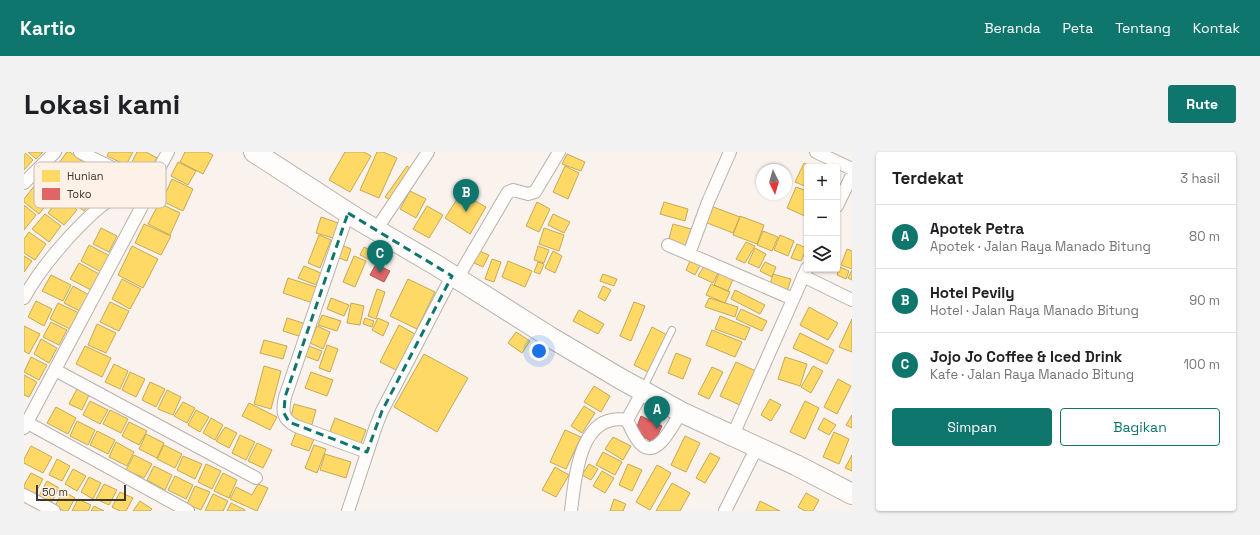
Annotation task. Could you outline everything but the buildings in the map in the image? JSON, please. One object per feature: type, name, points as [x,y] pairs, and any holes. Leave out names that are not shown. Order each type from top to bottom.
[{"type":"highway","points":[[254,152],[348,213],[455,277],[550,337],[643,391],[681,412],[796,465],[852,494]]},
{"type":"street","points":[[45,162],[55,152]]},
{"type":"street","points":[[80,152],[100,162]]},
{"type":"street","points":[[163,162],[168,152]]},
{"type":"street","points":[[376,230],[428,152]]},
{"type":"street","points":[[348,511],[382,411],[455,277],[508,192],[514,190],[528,194],[535,192],[559,152]]},
{"type":"street","points":[[689,254],[708,202],[730,152]]},
{"type":"street","points":[[816,152],[852,169]]},
{"type":"street","points":[[24,183],[34,173]]},
{"type":"street","points":[[840,200],[852,175]]},
{"type":"street","points":[[24,298],[27,285],[86,220],[100,208]]},
{"type":"street","points":[[141,208],[25,424],[188,511]]},
{"type":"street","points":[[348,213],[285,397],[284,413],[289,422],[296,426],[367,452]]},
{"type":"street","points":[[668,245],[793,299]]},
{"type":"street","points":[[733,435],[805,272],[852,300]]},
{"type":"street","points":[[55,370],[256,478]]},
{"type":"street","points":[[627,420],[643,391]]},
{"type":"street","points":[[627,420],[638,440],[647,448],[653,447],[665,438],[681,412]]},
{"type":"street","points":[[571,511],[578,466],[590,434],[598,426],[609,420],[627,420]]},
{"type":"street","points":[[724,511],[757,447]]},
{"type":"street","points":[[24,494],[54,511]]},
{"type":"lane","points":[[643,391],[672,330]]},
{"type":"highlighted area","points":[[348,213],[452,276],[382,411],[367,452],[289,422],[284,413],[285,397]]},
{"type":"place","name":"Hotel Pevily","points":[[466,212]]},
{"type":"place","name":"Jojo Jo Coffee & Iced Drink","points":[[380,273]]},
{"type":"place","name":"Apotek Petra","points":[[657,429]]}]
